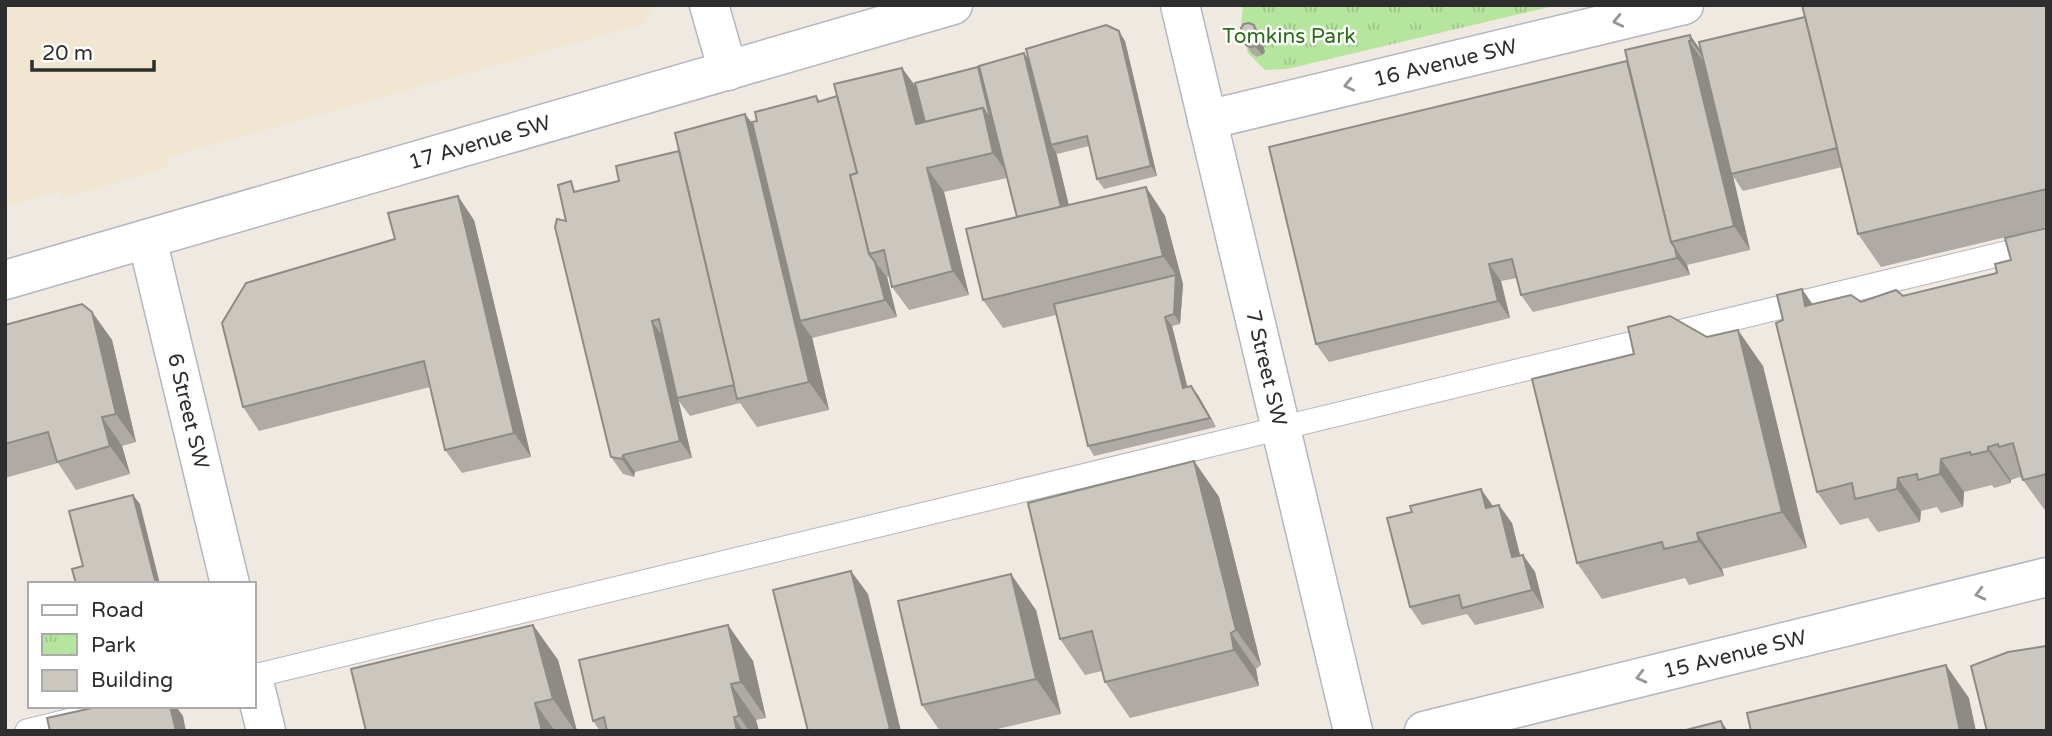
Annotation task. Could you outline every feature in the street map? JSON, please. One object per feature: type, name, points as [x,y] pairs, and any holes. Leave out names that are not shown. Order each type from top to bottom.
[{"type":"street","points":[[709,5],[727,71]]},
{"type":"street","name":"17 Avenue SW","points":[[5,280],[953,5]]},
{"type":"street","name":"7 Street SW","points":[[1180,5],[1353,731]]},
{"type":"street","name":"16 Avenue SW","points":[[1208,120],[1684,5]]},
{"type":"street","name":"6 Street SW","points":[[146,239],[230,582]]},
{"type":"street","name":"15 Avenue SW","points":[[1424,731],[2047,578]]},
{"type":"street","points":[[256,690],[266,731]]},
{"type":"lane","points":[[256,676],[2047,243]]},
{"type":"lane","points":[[27,731],[120,708]]},
{"type":"shaded area","points":[[5,5],[656,5],[643,24],[193,150],[167,159],[169,167],[63,198],[61,191],[5,207]]},
{"type":"green space","name":"Tomkins Park","points":[[1243,5],[1558,5],[1287,69],[1265,70],[1248,53],[1241,25]]},
{"type":"building","points":[[1802,5],[2047,5],[2047,189],[1858,234]]},
{"type":"building","points":[[1805,17],[1837,148],[1731,174],[1699,42]]},
{"type":"building","points":[[1249,23],[1254,25],[1258,42],[1250,47],[1246,45],[1241,28]]},
{"type":"building","points":[[1106,25],[1119,31],[1151,166],[1097,179],[1087,136],[1051,145],[1026,49]]},
{"type":"building","points":[[1690,35],[1689,41],[1734,226],[1671,242],[1625,50]]},
{"type":"building","points":[[1024,53],[1061,207],[1017,217],[979,66]]},
{"type":"building","points":[[1627,61],[1677,258],[1521,295],[1512,259],[1489,264],[1498,301],[1316,344],[1269,147]]},
{"type":"building","points":[[978,67],[991,121],[983,108],[925,122],[915,83]]},
{"type":"building","points":[[902,68],[916,124],[983,108],[993,153],[927,168],[953,271],[892,287],[884,250],[869,254],[850,175],[857,173],[834,84]]},
{"type":"building","points":[[816,96],[818,102],[837,96],[857,173],[850,175],[869,254],[875,262],[885,300],[800,321],[752,122],[757,121],[755,112]]},
{"type":"building","points":[[745,114],[809,382],[737,399],[675,133]]},
{"type":"building","points":[[679,151],[734,385],[677,398],[659,319],[652,321],[680,441],[623,455],[622,459],[611,457],[555,227],[557,219],[566,221],[558,185],[571,181],[574,192],[619,181],[616,166]]},
{"type":"building","points":[[1146,187],[1163,256],[983,300],[966,229]]},
{"type":"building","points":[[458,196],[514,433],[445,450],[424,361],[243,407],[222,323],[246,283],[395,239],[388,213]]},
{"type":"building","points":[[2047,228],[2047,474],[2023,480],[2013,443],[1999,447],[1998,444],[1988,447],[1988,451],[1941,459],[1940,474],[1918,480],[1917,474],[1898,478],[1897,489],[1855,499],[1852,483],[1817,492],[1776,323],[1783,320],[1777,295],[1802,289],[1805,306],[1851,295],[1861,302],[1896,290],[1903,296],[1997,273],[1995,264],[2011,260],[2005,238]]},
{"type":"building","points":[[1176,275],[1174,314],[1165,317],[1183,388],[1191,386],[1210,418],[1088,446],[1054,304]]},
{"type":"building","points":[[82,304],[92,312],[116,414],[102,417],[110,446],[57,462],[48,432],[5,444],[5,325]]},
{"type":"building","points":[[1670,316],[1707,337],[1738,330],[1782,512],[1697,533],[1699,541],[1664,549],[1662,542],[1577,563],[1532,379],[1634,354],[1628,327]]},
{"type":"building","points":[[1194,461],[1236,630],[1231,633],[1234,650],[1105,682],[1092,631],[1060,639],[1028,503]]},
{"type":"building","points":[[1481,489],[1486,508],[1499,505],[1512,557],[1523,555],[1532,590],[1462,608],[1459,595],[1410,607],[1387,518],[1412,512],[1410,506]]},
{"type":"building","points":[[133,495],[155,582],[75,582],[72,569],[83,566],[69,511]]},
{"type":"building","points":[[851,571],[890,729],[808,731],[773,590]]},
{"type":"building","points":[[1011,574],[1036,679],[922,705],[898,601]]},
{"type":"building","points":[[533,625],[553,699],[535,703],[542,731],[366,731],[351,669]]},
{"type":"building","points":[[728,625],[741,682],[731,684],[739,716],[734,717],[737,731],[607,731],[604,717],[593,721],[579,660]]},
{"type":"building","points":[[2046,646],[2047,731],[1987,731],[1971,666],[2008,652]]},
{"type":"building","points":[[1946,665],[1960,731],[1751,731],[1747,713]]},
{"type":"building","points":[[92,708],[170,708],[176,731],[50,731],[47,718]]},
{"type":"building","points":[[1721,721],[1724,731],[1682,731]]}]
